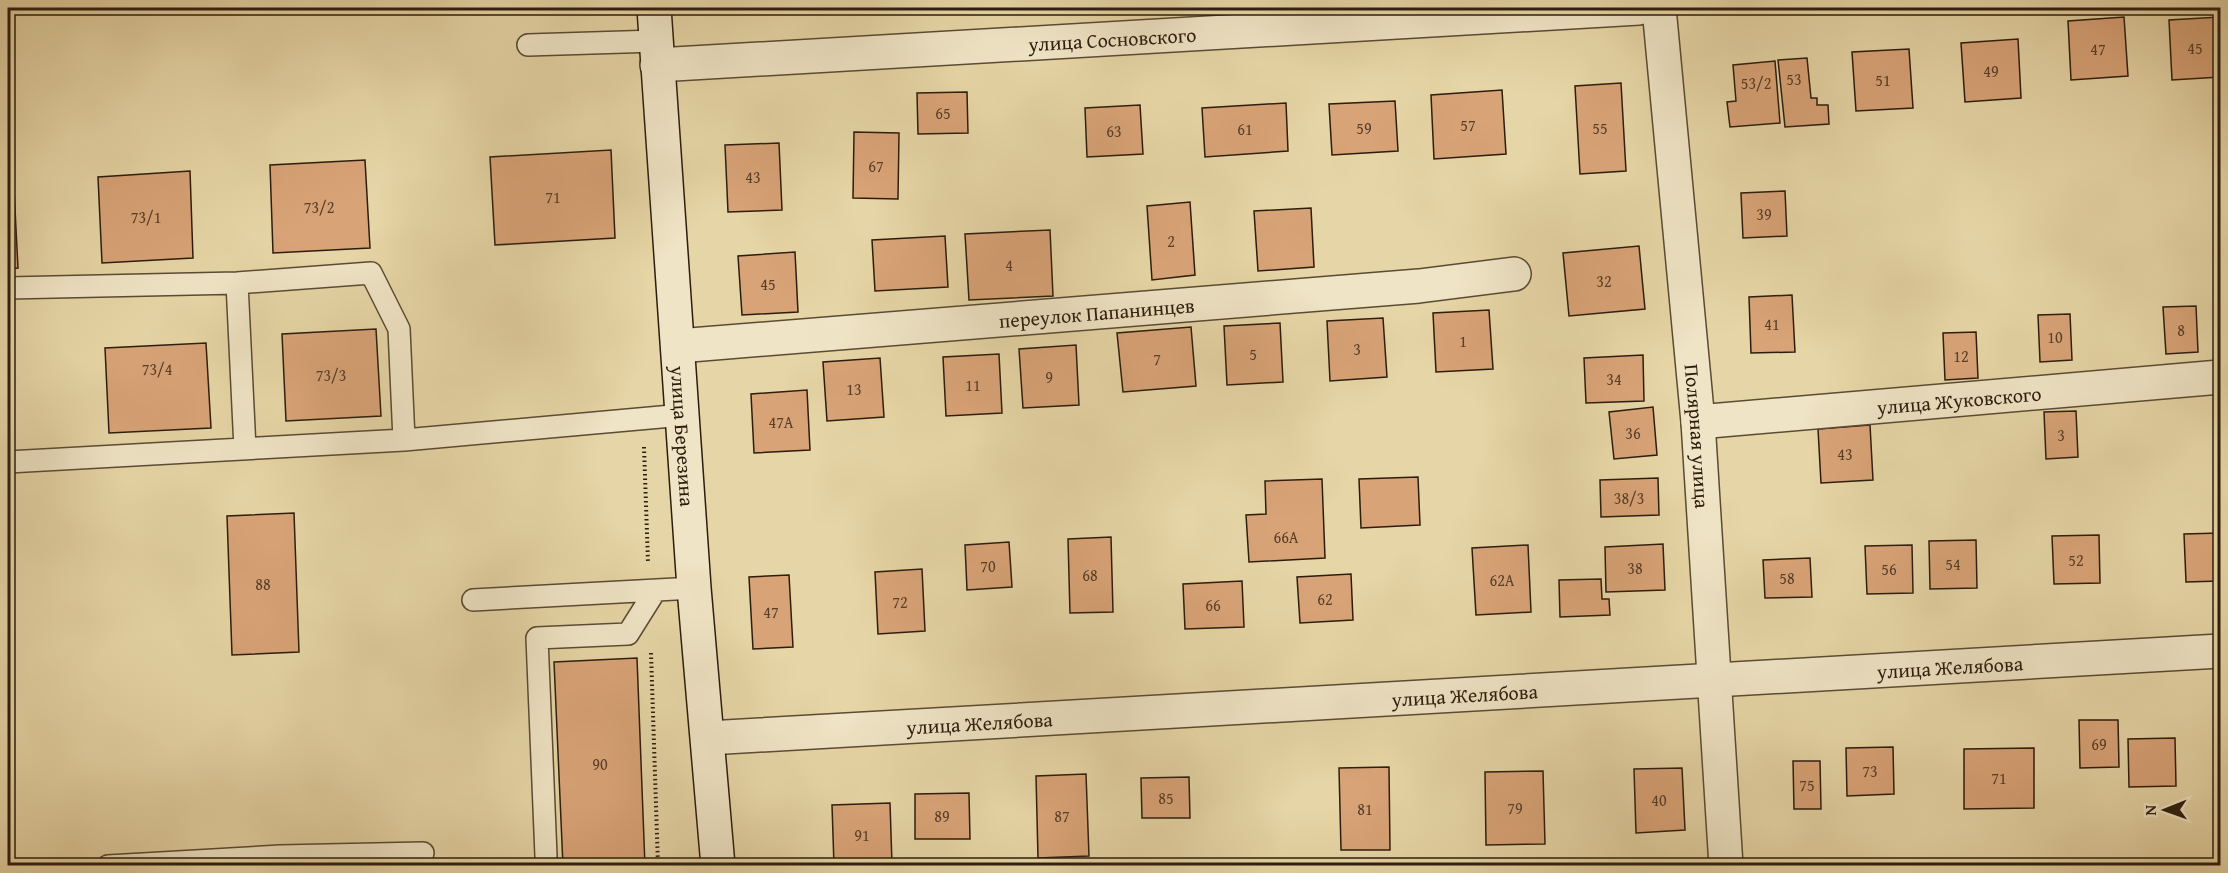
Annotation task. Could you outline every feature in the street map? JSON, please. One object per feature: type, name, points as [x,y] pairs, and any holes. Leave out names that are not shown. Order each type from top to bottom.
[{"type":"street","name":"улица Березина","points":[[654,8],[694,588],[718,866]]},
{"type":"street","name":"улица Сосновского","points":[[656,53],[1639,8]]},
{"type":"street","name":"Полярная улица","points":[[1659,8],[1698,422],[1726,866]]},
{"type":"street","name":"переулок Папанинцев","points":[[678,346],[1419,286],[1514,274]]},
{"type":"street","name":"улица Жуковского","points":[[1698,422],[2220,377]]},
{"type":"street","name":"улица Желябова","points":[[708,738],[1714,682],[2220,651]]},
{"type":"lane","points":[[528,45],[656,53]]},
{"type":"lane","points":[[8,288],[237,283],[370,273],[399,329],[404,440]]},
{"type":"lane","points":[[237,283],[245,449]]},
{"type":"lane","points":[[8,462],[404,440],[683,415]]},
{"type":"lane","points":[[473,600],[651,594],[694,588]]},
{"type":"lane","points":[[546,856],[537,638],[628,634],[651,594]]},
{"type":"lane","points":[[108,866],[280,861],[423,853]]},
{"type":"path","points":[[643,418],[651,594],[658,866]]},
{"type":"building","points":[[319,8],[399,8],[319,10]]},
{"type":"building","points":[[2124,17],[2128,76],[2071,80],[2068,21]]},
{"type":"building","points":[[2220,17],[2220,77],[2172,80],[2169,20]]},
{"type":"building","points":[[2018,39],[2021,98],[1965,102],[1961,43]]},
{"type":"building","points":[[1909,49],[1913,108],[1856,111],[1852,52]]},
{"type":"building","points":[[1807,58],[1811,98],[1817,98],[1817,105],[1828,105],[1829,124],[1785,127],[1778,60]]},
{"type":"building","points":[[1775,61],[1780,123],[1730,127],[1727,102],[1736,101],[1733,65]]},
{"type":"building","points":[[1621,83],[1626,171],[1580,174],[1575,86]]},
{"type":"building","points":[[1502,90],[1506,154],[1434,159],[1431,95]]},
{"type":"building","points":[[967,92],[968,133],[918,134],[917,93]]},
{"type":"building","points":[[1395,101],[1398,151],[1332,155],[1329,104]]},
{"type":"building","points":[[1286,103],[1288,151],[1205,157],[1202,108]]},
{"type":"building","points":[[1140,105],[1143,154],[1087,157],[1085,108]]},
{"type":"building","points":[[854,132],[899,133],[898,199],[853,198]]},
{"type":"building","points":[[779,143],[782,210],[728,212],[725,145]]},
{"type":"building","points":[[611,150],[615,238],[495,245],[490,157]]},
{"type":"building","points":[[365,160],[370,248],[273,253],[270,165]]},
{"type":"building","points":[[190,171],[193,258],[102,263],[98,177]]},
{"type":"building","points":[[8,189],[14,189],[18,268],[8,269]]},
{"type":"building","points":[[1785,191],[1787,236],[1743,238],[1741,193]]},
{"type":"building","points":[[1190,202],[1195,275],[1152,280],[1147,206]]},
{"type":"building","points":[[1311,208],[1314,267],[1258,271],[1254,211]]},
{"type":"building","points":[[1050,230],[1053,296],[969,300],[965,234]]},
{"type":"building","points":[[945,236],[948,287],[875,291],[872,240]]},
{"type":"building","points":[[1639,246],[1645,309],[1569,316],[1563,253]]},
{"type":"building","points":[[795,252],[798,312],[742,315],[738,256]]},
{"type":"building","points":[[1792,295],[1795,352],[1751,353],[1749,297]]},
{"type":"building","points":[[2196,306],[2198,352],[2166,354],[2163,307]]},
{"type":"building","points":[[1489,310],[1493,369],[1436,372],[1433,313]]},
{"type":"building","points":[[2070,314],[2072,360],[2040,362],[2038,315]]},
{"type":"building","points":[[1383,318],[1387,377],[1330,381],[1327,321]]},
{"type":"building","points":[[1280,323],[1283,382],[1227,385],[1224,326]]},
{"type":"building","points":[[1191,327],[1196,386],[1123,392],[1117,333]]},
{"type":"building","points":[[376,329],[381,416],[286,421],[282,334]]},
{"type":"building","points":[[1976,332],[1978,378],[1945,380],[1943,333]]},
{"type":"building","points":[[206,343],[211,428],[109,433],[105,348]]},
{"type":"building","points":[[1076,345],[1079,405],[1023,408],[1019,349]]},
{"type":"building","points":[[999,354],[1002,413],[946,416],[943,357]]},
{"type":"building","points":[[1643,355],[1644,401],[1586,403],[1584,358]]},
{"type":"building","points":[[880,358],[884,417],[827,421],[823,362]]},
{"type":"building","points":[[807,390],[810,450],[754,453],[751,394]]},
{"type":"building","points":[[1653,407],[1657,455],[1614,459],[1609,412]]},
{"type":"building","points":[[2076,411],[2078,457],[2046,459],[2044,412]]},
{"type":"building","points":[[1870,425],[1873,480],[1821,483],[1818,429]]},
{"type":"building","points":[[1418,477],[1420,525],[1361,528],[1359,479]]},
{"type":"building","points":[[1658,478],[1659,515],[1601,517],[1600,480]]},
{"type":"building","points":[[1322,479],[1325,558],[1249,562],[1246,515],[1266,514],[1265,481]]},
{"type":"building","points":[[294,513],[299,652],[232,655],[227,516]]},
{"type":"building","points":[[2220,533],[2220,581],[2186,582],[2184,534]]},
{"type":"building","points":[[2099,535],[2100,583],[2054,584],[2052,536]]},
{"type":"building","points":[[1111,537],[1113,612],[1070,613],[1068,539]]},
{"type":"building","points":[[1976,540],[1977,588],[1930,589],[1929,541]]},
{"type":"building","points":[[1009,542],[1012,587],[967,590],[965,545]]},
{"type":"building","points":[[1663,544],[1665,590],[1606,592],[1605,547]]},
{"type":"building","points":[[1528,545],[1531,612],[1476,615],[1472,548]]},
{"type":"building","points":[[1912,545],[1913,593],[1867,594],[1865,546]]},
{"type":"building","points":[[1810,558],[1812,597],[1765,598],[1763,560]]},
{"type":"building","points":[[922,569],[925,631],[878,634],[875,572]]},
{"type":"building","points":[[1351,574],[1353,620],[1300,623],[1297,577]]},
{"type":"building","points":[[789,575],[793,647],[753,649],[749,577]]},
{"type":"building","points":[[1601,579],[1602,599],[1609,599],[1610,615],[1560,617],[1559,580]]},
{"type":"building","points":[[1242,581],[1244,627],[1185,629],[1183,584]]},
{"type":"building","points":[[637,658],[645,866],[563,866],[554,662]]},
{"type":"building","points":[[2079,720],[2118,720],[2119,767],[2080,768]]},
{"type":"building","points":[[2175,738],[2176,786],[2129,787],[2128,739]]},
{"type":"building","points":[[1893,747],[1894,794],[1847,796],[1846,748]]},
{"type":"building","points":[[2034,748],[2034,808],[1964,809],[1964,749]]},
{"type":"building","points":[[1793,761],[1820,761],[1821,809],[1794,809]]},
{"type":"building","points":[[1389,767],[1390,850],[1341,850],[1339,768]]},
{"type":"building","points":[[1682,768],[1685,830],[1636,833],[1634,769]]},
{"type":"building","points":[[1543,771],[1545,844],[1486,845],[1485,772]]},
{"type":"building","points":[[1086,774],[1089,856],[1038,858],[1036,776]]},
{"type":"building","points":[[1189,777],[1190,818],[1142,818],[1141,778]]},
{"type":"building","points":[[969,793],[970,839],[915,839],[915,794]]},
{"type":"building","points":[[890,803],[892,864],[834,866],[832,805]]}]
